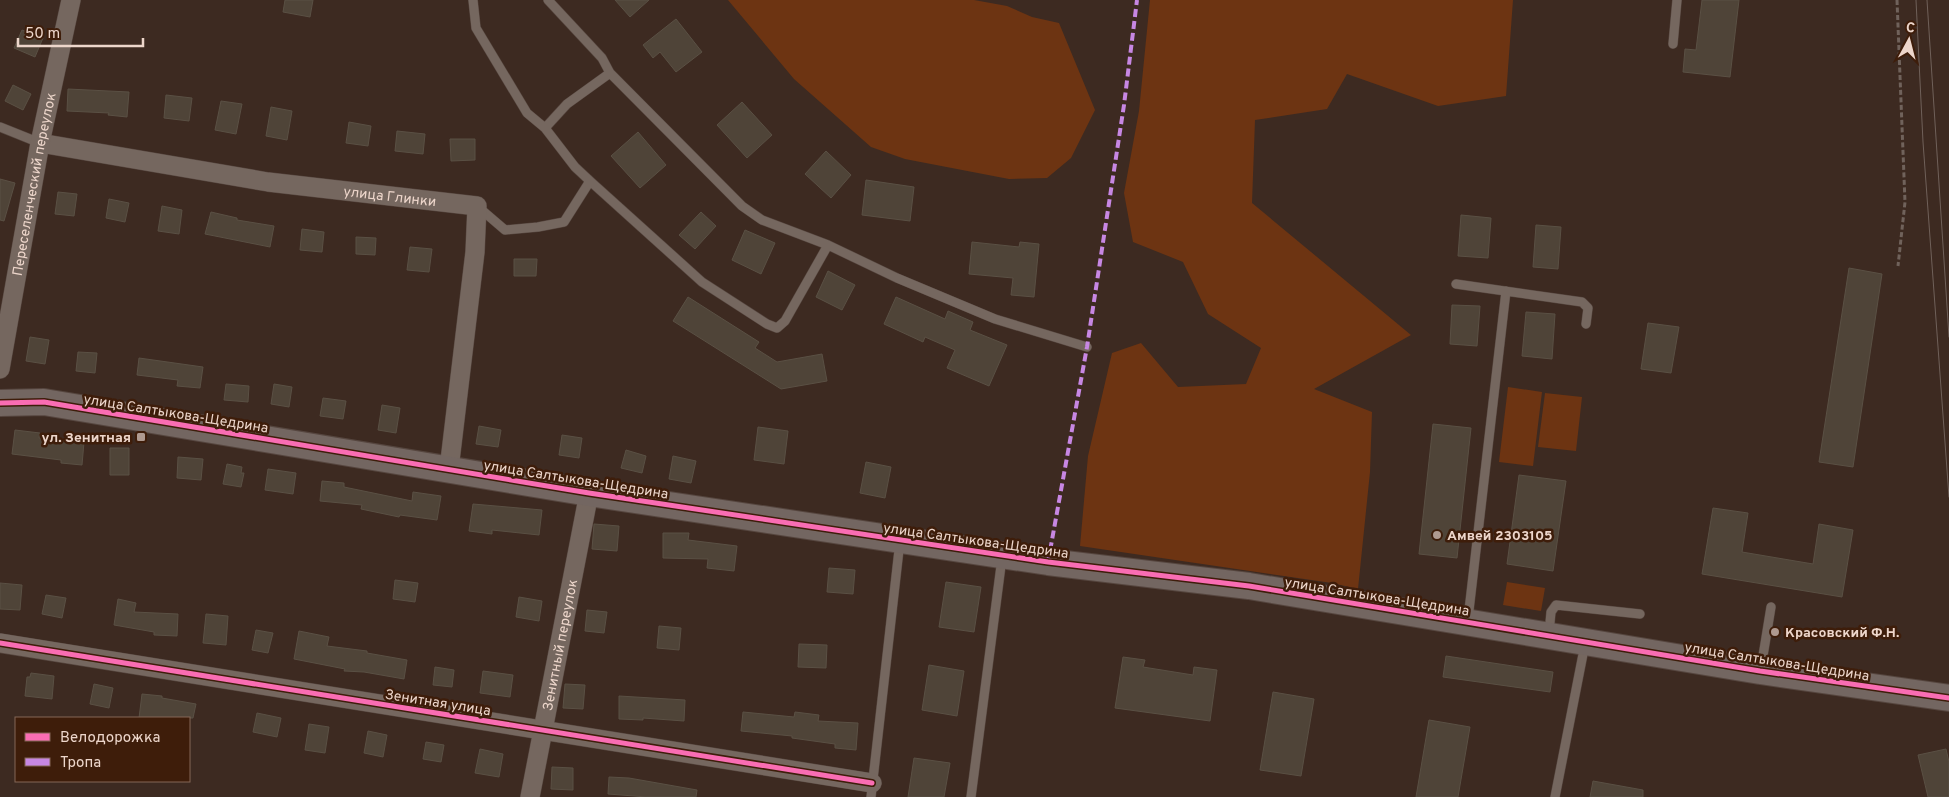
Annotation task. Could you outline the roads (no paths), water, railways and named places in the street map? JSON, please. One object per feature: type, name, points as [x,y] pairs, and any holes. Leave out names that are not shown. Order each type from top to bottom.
[{"type":"street","name":"Переселенческий переулок","points":[[0,369],[40,143],[71,0]]},
{"type":"street","name":"улица Глинки","points":[[40,143],[268,182],[477,206]]},
{"type":"street","points":[[449,469],[475,252],[477,206]]},
{"type":"street","name":"улица Салтыкова-Щедрина","points":[[0,403],[44,402],[588,493],[1003,556],[1249,586],[1760,671],[1949,698]]},
{"type":"street","name":"Зенитный переулок","points":[[530,797],[588,493]]},
{"type":"street","name":"Зенитная улица","points":[[0,643],[544,730],[871,790]]},
{"type":"lane","points":[[473,0],[476,28],[527,113],[546,128],[575,167],[702,282],[767,324],[777,328],[787,317],[828,244]]},
{"type":"lane","points":[[548,0],[602,58],[610,73],[742,206],[762,220],[828,244],[897,278],[995,319],[1087,347]]},
{"type":"lane","points":[[1673,44],[1677,0]]},
{"type":"lane","points":[[546,128],[567,104],[610,73]]},
{"type":"lane","points":[[0,127],[40,143]]},
{"type":"lane","points":[[477,206],[505,230],[564,222],[590,181]]},
{"type":"lane","points":[[1456,284],[1582,302],[1588,308],[1586,324]]},
{"type":"lane","points":[[1467,622],[1506,291]]},
{"type":"lane","points":[[871,790],[900,541]]},
{"type":"lane","points":[[971,797],[1003,556]]},
{"type":"lane","points":[[1548,635],[1551,612],[1556,605],[1640,614]]},
{"type":"lane","points":[[1760,671],[1770,607]]},
{"type":"lane","points":[[1555,797],[1586,641]]},
{"type":"tram line","points":[[1916,0],[1923,142],[1949,497]]},
{"type":"tram line","points":[[1927,0],[1949,337]]},
{"type":"place","name":"ул. Зенитная","points":[[141,437]]},
{"type":"place","name":"Амвей 2303105","points":[[1437,535]]},
{"type":"place","name":"Красовский Ф.Н.","points":[[1775,632]]}]
